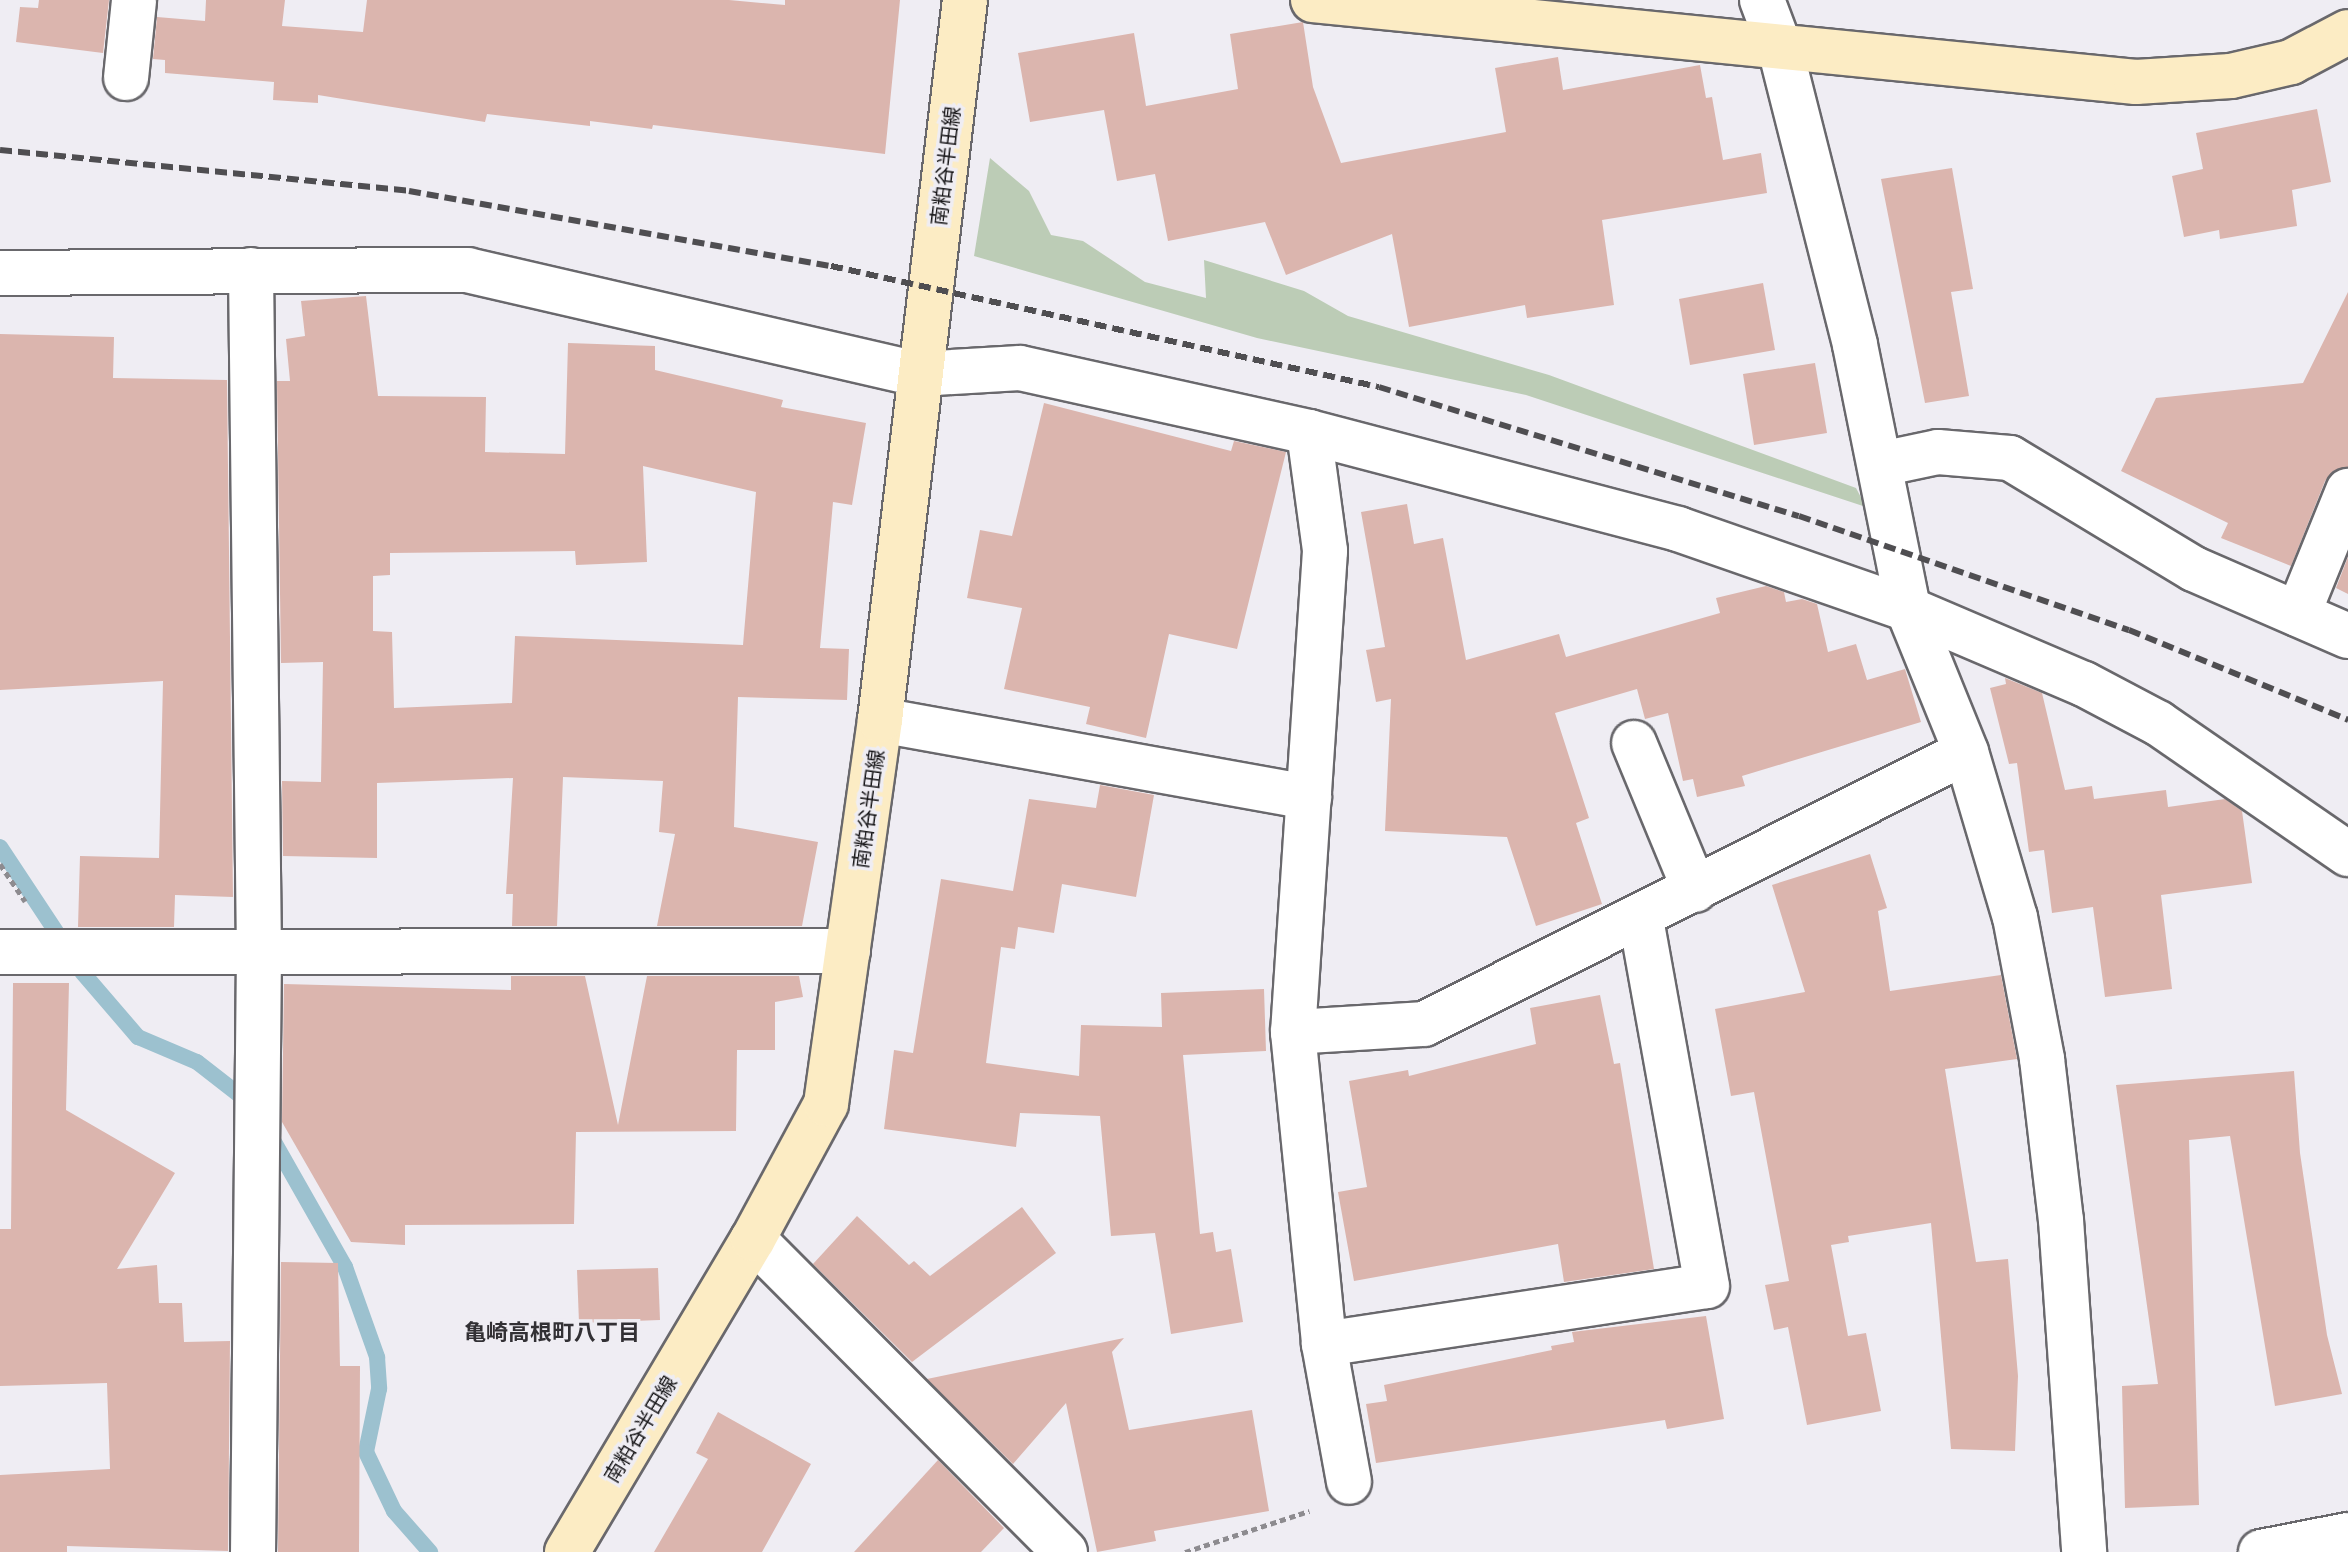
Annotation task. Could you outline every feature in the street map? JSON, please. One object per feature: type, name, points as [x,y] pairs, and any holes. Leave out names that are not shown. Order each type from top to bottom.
[{"type":"main road","name":"南粕谷半田線","points":[[567,1552],[753,1239],[826,1104],[880,720],[965,0]]},
{"type":"main road","points":[[1313,0],[2136,82],[2246,73],[2291,62],[2348,32]]},
{"type":"street","points":[[126,78],[134,0]]},
{"type":"street","points":[[1762,0],[1780,48],[1881,464],[1908,609],[1966,752],[2015,917],[2042,1059],[2061,1220],[2084,1552]]},
{"type":"street","points":[[251,270],[259,952],[253,1552]]},
{"type":"street","points":[[0,273],[467,270],[919,374],[1020,368],[1309,432],[1678,529],[1908,609],[2084,684],[2158,723],[2348,854]]},
{"type":"street","points":[[1309,432],[1325,551],[1293,1032],[1324,1344],[1349,1482]]},
{"type":"street","points":[[1881,464],[1938,452],[2010,458],[2194,569],[2348,636]]},
{"type":"street","points":[[2298,614],[2348,491]]},
{"type":"street","points":[[880,720],[1309,797]]},
{"type":"street","points":[[1634,743],[1695,890]]},
{"type":"street","points":[[1293,1032],[1424,1024],[1641,918],[1966,752]]},
{"type":"street","points":[[1324,1344],[1707,1286],[1641,918]]},
{"type":"street","points":[[0,952],[848,951]]},
{"type":"street","points":[[753,1239],[1065,1552]]},
{"type":"street","points":[[2261,1552],[2348,1535]]},
{"type":"path","points":[[1185,1552],[1333,1502],[1349,1482]]},
{"type":"green space","points":[[990,158],[1029,191],[1051,235],[1083,241],[1145,282],[1206,298],[1204,260],[1304,291],[1348,316],[1549,375],[1856,488],[1866,507],[1526,395],[1257,338],[974,256]]},
{"type":"building","points":[[39,0],[109,0],[103,53],[16,42],[20,7],[38,8]]},
{"type":"building","points":[[206,0],[285,0],[282,26],[363,32],[367,0],[729,0],[785,5],[785,0],[900,0],[885,154],[653,125],[652,129],[590,121],[590,126],[487,114],[485,122],[318,95],[318,103],[273,100],[274,82],[165,73],[165,60],[153,59],[157,17],[205,21]]},
{"type":"building","points":[[1303,22],[1313,87],[1341,163],[1506,132],[1495,68],[1558,57],[1563,90],[1700,65],[1706,98],[1712,97],[1723,160],[1761,153],[1767,193],[1602,220],[1614,305],[1527,318],[1525,305],[1409,327],[1392,234],[1286,275],[1265,222],[1168,241],[1155,174],[1117,181],[1104,110],[1030,122],[1018,53],[1134,33],[1146,106],[1238,89],[1230,34]]},
{"type":"building","points":[[2317,109],[2331,182],[2292,190],[2297,226],[2220,239],[2219,230],[2184,237],[2172,176],[2203,169],[2196,133]]},
{"type":"building","points":[[1952,168],[1973,289],[1951,292],[1969,396],[1925,403],[1881,179]]},
{"type":"building","points":[[1763,283],[1775,350],[1690,365],[1679,299]]},
{"type":"building","points":[[2348,292],[2348,467],[2333,471],[2325,481],[2291,566],[2221,538],[2228,523],[2121,471],[2156,398],[2303,383]]},
{"type":"building","points":[[366,296],[378,396],[486,397],[485,452],[565,454],[568,343],[655,346],[655,370],[783,400],[781,407],[866,423],[852,505],[833,502],[820,648],[849,649],[847,700],[738,697],[734,827],[818,842],[802,926],[657,926],[675,834],[659,832],[663,781],[563,777],[557,926],[512,926],[513,894],[506,894],[513,778],[377,783],[377,858],[283,856],[282,781],[321,782],[323,662],[281,663],[277,381],[290,381],[286,339],[305,336],[301,301]],"holes":[[[643,466],[756,492],[743,645],[515,636],[512,703],[394,708],[392,632],[373,631],[373,576],[390,575],[390,553],[575,551],[576,565],[647,562]]]},
{"type":"building","points":[[0,334],[114,337],[113,378],[227,380],[233,897],[175,895],[174,927],[78,927],[80,856],[159,858],[163,681],[0,690]]},
{"type":"building","points":[[1815,363],[1827,433],[1754,445],[1743,374]]},
{"type":"building","points":[[1044,403],[1231,451],[1234,441],[1286,452],[1237,649],[1169,634],[1146,738],[1086,724],[1090,707],[1004,689],[1022,608],[967,598],[980,530],[1012,536]]},
{"type":"building","points":[[1407,504],[1414,544],[1443,538],[1466,660],[1559,634],[1566,657],[1720,613],[1716,598],[1766,586],[1784,592],[1786,602],[1802,599],[1817,604],[1828,652],[1856,644],[1867,680],[1905,669],[1921,722],[1742,776],[1745,786],[1697,797],[1693,779],[1683,781],[1668,713],[1645,719],[1637,689],[1555,713],[1589,818],[1576,823],[1602,904],[1536,926],[1507,837],[1385,831],[1391,699],[1376,702],[1366,650],[1385,647],[1361,512]]},
{"type":"building","points":[[2348,557],[2348,594],[2336,588]]},
{"type":"building","points":[[2005,678],[2042,693],[2065,790],[2092,786],[2094,799],[2166,790],[2168,807],[2225,799],[2242,811],[2252,883],[2161,895],[2172,989],[2105,997],[2093,907],[2052,913],[2044,850],[2029,852],[2017,763],[2009,764],[1990,688],[2006,684]]},
{"type":"building","points":[[1100,785],[1154,795],[1136,897],[1062,884],[1054,933],[1018,927],[1015,949],[1001,947],[986,1063],[1079,1076],[1081,1025],[1162,1027],[1161,993],[1264,989],[1266,1051],[1183,1055],[1200,1234],[1213,1232],[1216,1252],[1231,1249],[1243,1322],[1171,1334],[1155,1233],[1111,1236],[1100,1116],[1020,1113],[1016,1147],[884,1129],[894,1050],[913,1053],[941,879],[1013,891],[1029,799],[1096,808]]},
{"type":"building","points":[[1870,854],[1887,908],[1878,911],[1890,991],[2001,975],[2017,1059],[1945,1069],[1976,1262],[2008,1259],[2018,1376],[2015,1451],[1951,1449],[1931,1223],[1848,1236],[1849,1242],[1831,1245],[1848,1336],[1866,1333],[1881,1411],[1807,1425],[1788,1327],[1774,1330],[1765,1285],[1789,1281],[1754,1092],[1731,1096],[1715,1009],[1805,992],[1772,885]]},
{"type":"building","points":[[511,976],[585,976],[618,1125],[647,976],[799,976],[803,997],[775,1002],[775,1050],[737,1050],[736,1131],[576,1132],[574,1224],[405,1225],[405,1245],[351,1242],[282,1122],[284,984],[511,990]]},
{"type":"building","points":[[13,983],[69,983],[66,1110],[175,1173],[117,1269],[157,1265],[159,1303],[182,1303],[184,1342],[230,1341],[228,1551],[67,1546],[67,1552],[0,1552],[0,1475],[110,1469],[107,1383],[0,1386],[0,1229],[11,1229]]},
{"type":"building","points":[[1600,995],[1614,1064],[1620,1063],[1654,1269],[1564,1282],[1558,1244],[1354,1281],[1338,1192],[1367,1187],[1349,1081],[1408,1070],[1409,1076],[1536,1044],[1530,1008]]},
{"type":"building","points":[[2294,1071],[2300,1153],[2327,1335],[2342,1394],[2275,1406],[2230,1136],[2189,1140],[2199,1505],[2125,1508],[2122,1386],[2158,1384],[2116,1085]]},
{"type":"building","points":[[1022,1207],[1056,1253],[912,1362],[813,1264],[857,1216],[909,1265],[914,1261],[930,1276]]},
{"type":"building","points":[[281,1262],[338,1263],[340,1366],[360,1366],[359,1552],[278,1552]]},
{"type":"building","points":[[658,1268],[660,1320],[579,1323],[577,1270]]},
{"type":"building","points":[[1706,1316],[1724,1419],[1667,1429],[1665,1420],[1376,1463],[1366,1404],[1387,1401],[1384,1385],[1552,1350],[1551,1346],[1574,1342],[1572,1332]]},
{"type":"building","points":[[1124,1338],[1112,1352],[1129,1430],[1252,1410],[1269,1511],[1154,1531],[1156,1541],[1097,1552],[1066,1403],[1013,1464],[927,1379]]},
{"type":"building","points":[[718,1412],[811,1464],[762,1552],[654,1552],[708,1459],[696,1453]]},
{"type":"building","points":[[938,1460],[1004,1528],[981,1552],[854,1552]]},
{"type":"waterway","points":[[0,847],[57,933]]},
{"type":"waterway","points":[[82,972],[138,1037],[197,1062],[242,1097]]},
{"type":"waterway","points":[[274,1142],[345,1267],[377,1357],[379,1389],[366,1452],[394,1511],[430,1552]]},
{"type":"railway","points":[[0,150],[409,191],[831,266],[1379,387],[1799,516],[2129,630],[2348,720]]},
{"type":"district","name":"亀崎高根町八丁目","points":[[552,1332]]}]
